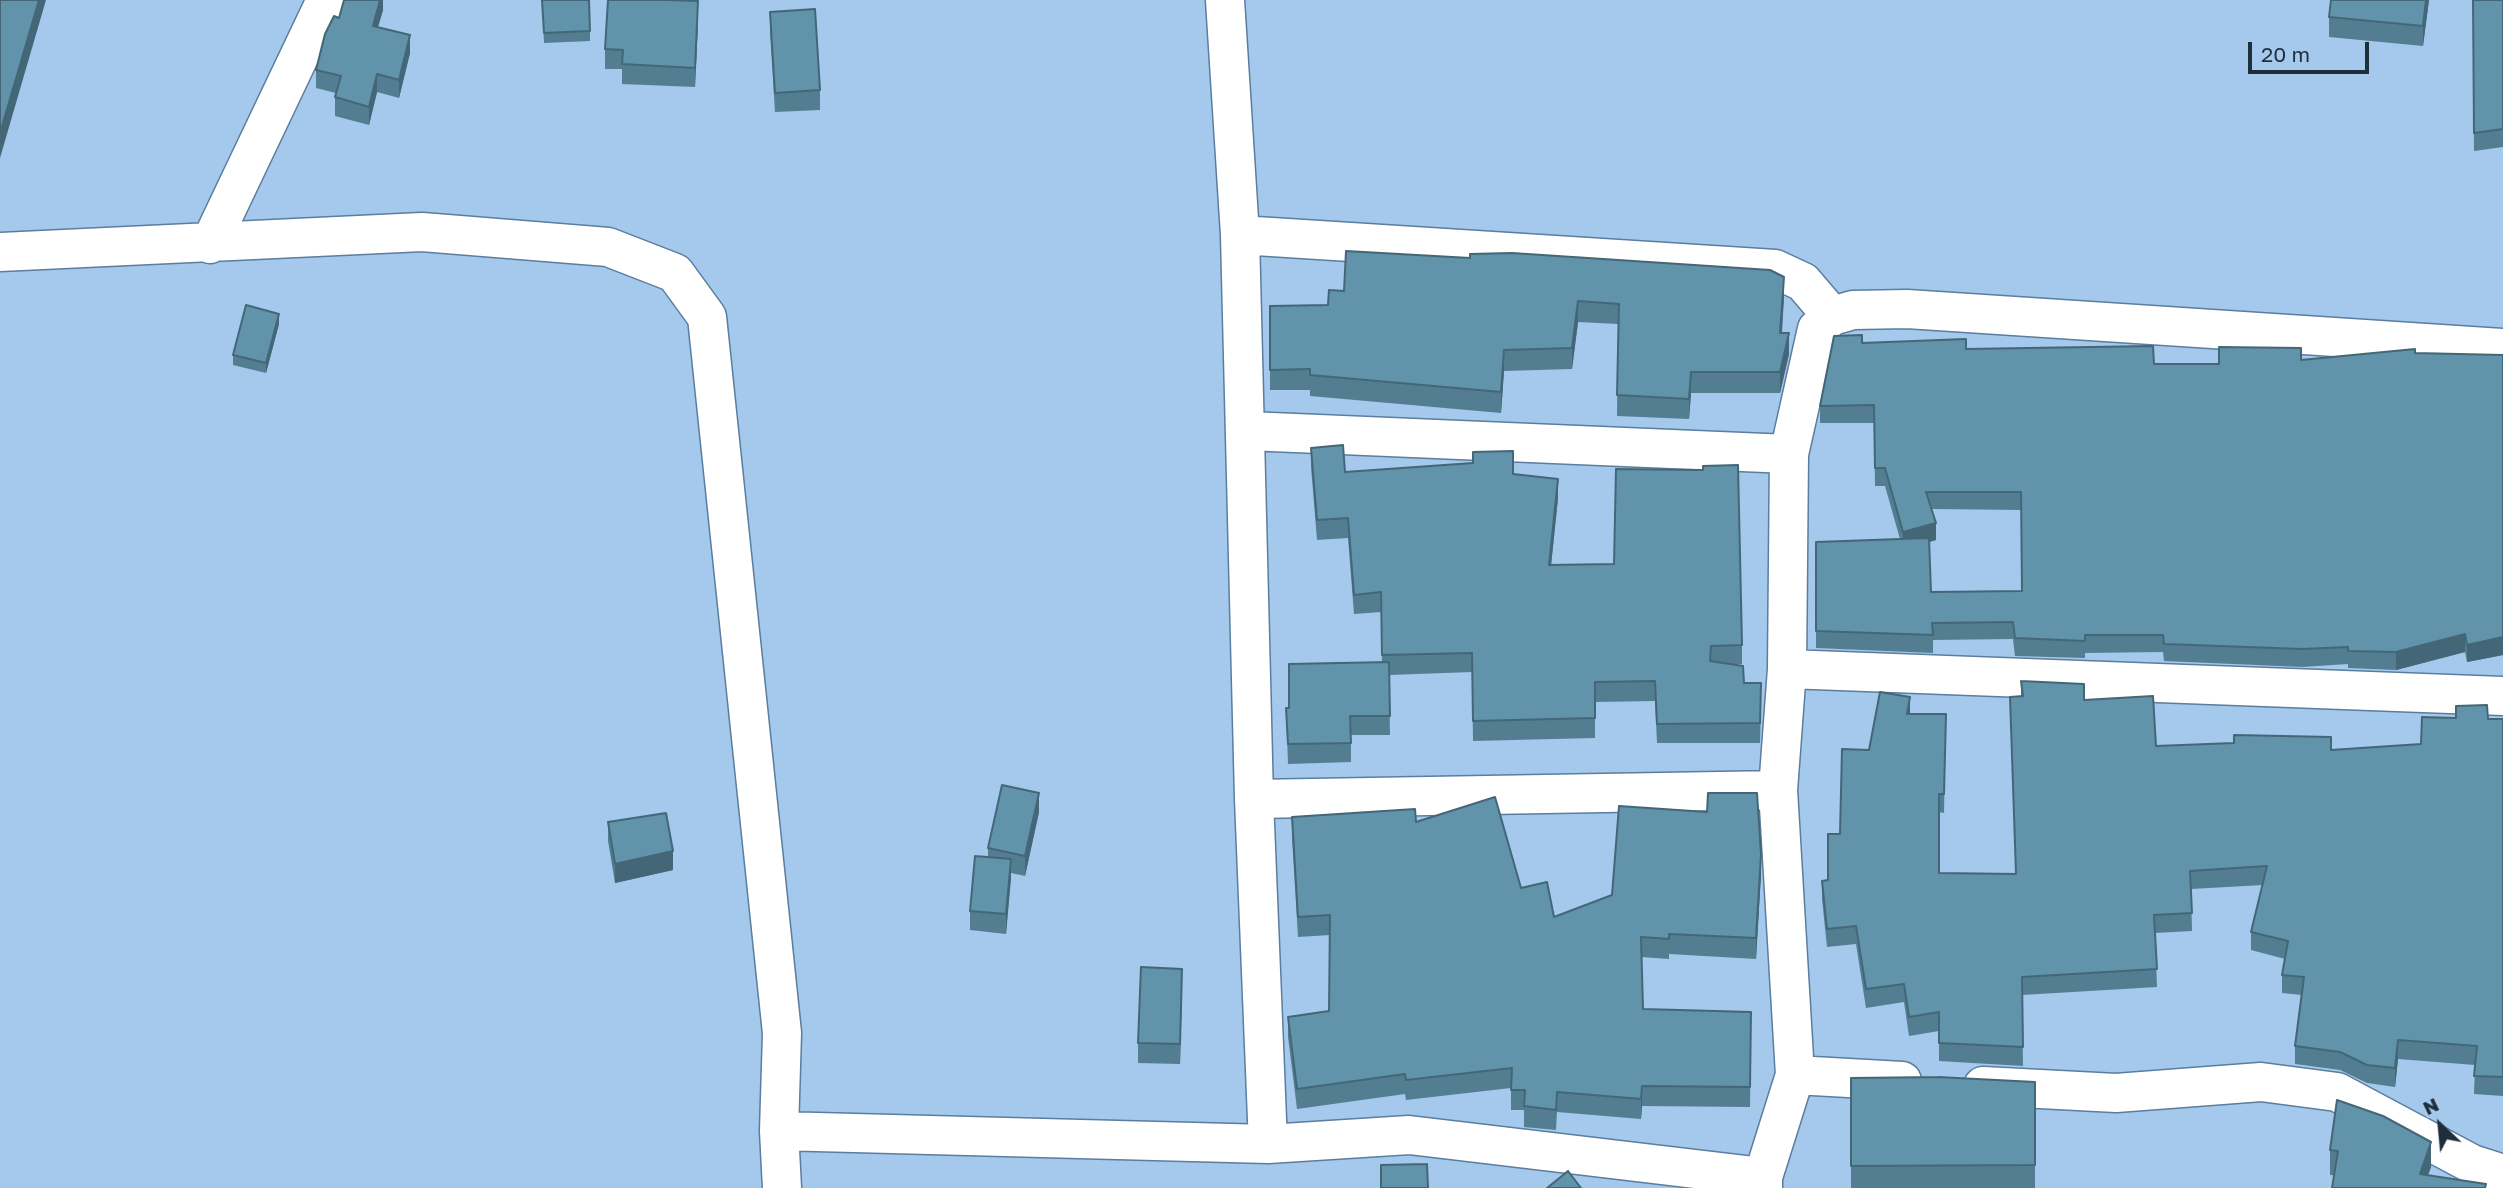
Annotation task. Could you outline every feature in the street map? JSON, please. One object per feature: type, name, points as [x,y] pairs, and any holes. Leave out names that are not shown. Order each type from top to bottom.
[{"type":"street","points":[[210,244],[326,0]]},
{"type":"street","points":[[1225,0],[1240,235],[1248,431],[1254,799],[1268,1144]]},
{"type":"street","points":[[0,252],[422,232],[608,247],[675,273],[707,317],[782,1033],[779,1131],[782,1188]]},
{"type":"street","points":[[1240,235],[1775,269],[1803,282],[1832,316]]},
{"type":"street","points":[[779,1131],[1268,1144],[1409,1135],[1763,1182],[1795,1075],[1778,790],[1787,669],[1789,454],[1817,329],[1832,316],[1853,310],[1907,309],[2503,348]]},
{"type":"street","points":[[1248,431],[1789,454]]},
{"type":"street","points":[[1787,669],[2503,696]]},
{"type":"street","points":[[1254,799],[1778,790]]},
{"type":"street","points":[[1795,1075],[2116,1093],[2261,1082],[2337,1092],[2472,1164],[2503,1174]]},
{"type":"building","points":[[0,0],[39,0],[0,133]]},
{"type":"building","points":[[344,0],[380,0],[373,26],[410,35],[399,80],[377,74],[369,107],[335,97],[341,76],[316,70],[325,34],[334,16],[339,18]]},
{"type":"building","points":[[542,0],[589,0],[590,31],[544,33]]},
{"type":"building","points":[[608,0],[698,1],[695,68],[622,64],[623,50],[605,49]]},
{"type":"building","points":[[2331,0],[2426,0],[2423,26],[2329,17]]},
{"type":"building","points":[[2473,0],[2503,0],[2503,129],[2474,133]]},
{"type":"building","points":[[815,9],[820,90],[775,93],[770,12]]},
{"type":"building","points":[[1346,251],[1470,258],[1470,254],[1512,253],[1770,270],[1784,277],[1780,333],[1789,333],[1780,372],[1691,372],[1689,399],[1617,395],[1619,304],[1578,301],[1572,348],[1504,350],[1501,392],[1310,375],[1310,369],[1270,370],[1270,306],[1328,305],[1329,290],[1344,291]]},
{"type":"building","points":[[246,305],[279,314],[266,363],[233,355]]},
{"type":"building","points":[[1862,335],[1862,343],[1966,339],[1966,349],[2153,346],[2154,364],[2219,364],[2219,347],[2301,348],[2301,360],[2415,349],[2415,353],[2503,355],[2503,637],[2467,645],[2465,634],[2396,652],[2348,651],[2348,647],[2302,649],[2164,644],[2163,635],[2085,635],[2085,641],[2015,638],[2013,622],[1932,623],[1933,635],[1816,631],[1816,542],[1929,538],[1931,592],[2022,591],[2021,492],[1926,492],[1936,523],[1903,532],[1885,468],[1875,468],[1874,405],[1820,406],[1834,336]]},
{"type":"building","points":[[1343,445],[1345,472],[1473,463],[1473,452],[1513,451],[1513,474],[1558,479],[1549,565],[1614,564],[1616,469],[1703,470],[1703,466],[1738,465],[1742,645],[1711,646],[1710,661],[1743,666],[1744,683],[1761,683],[1760,723],[1657,724],[1655,681],[1595,682],[1595,718],[1473,721],[1472,653],[1382,655],[1381,592],[1354,595],[1348,518],[1317,520],[1311,448]]},
{"type":"building","points":[[1389,662],[1390,716],[1350,716],[1351,743],[1288,744],[1286,708],[1289,708],[1289,664]]},
{"type":"building","points":[[2021,681],[2084,684],[2084,700],[2153,696],[2156,746],[2234,743],[2234,735],[2331,737],[2331,750],[2421,744],[2422,717],[2456,718],[2456,706],[2487,705],[2488,719],[2503,719],[2503,1077],[2474,1076],[2477,1046],[2398,1040],[2395,1068],[2367,1065],[2340,1052],[2295,1046],[2304,977],[2282,975],[2288,941],[2251,932],[2267,866],[2190,871],[2192,913],[2154,915],[2157,969],[2022,977],[2023,1047],[1939,1043],[1939,1012],[1909,1017],[1904,984],[1866,989],[1856,926],[1827,929],[1822,881],[1828,880],[1828,834],[1840,834],[1842,749],[1869,750],[1880,692],[1910,697],[1907,714],[1946,714],[1944,794],[1939,794],[1939,873],[2016,874],[2010,697],[2023,696]]},
{"type":"building","points":[[1002,785],[1039,793],[1025,856],[988,848]]},
{"type":"building","points":[[1708,793],[1757,793],[1761,854],[1756,938],[1669,934],[1669,939],[1641,937],[1643,1009],[1751,1012],[1750,1087],[1642,1086],[1641,1099],[1557,1092],[1556,1110],[1524,1106],[1525,1090],[1511,1090],[1512,1068],[1406,1080],[1405,1074],[1297,1089],[1288,1017],[1329,1011],[1330,915],[1298,917],[1292,817],[1415,809],[1416,822],[1495,797],[1521,888],[1547,882],[1554,917],[1612,895],[1619,806],[1707,812]]},
{"type":"building","points":[[666,813],[673,851],[615,864],[608,822]]},
{"type":"building","points":[[975,856],[1011,859],[1006,914],[970,911]]},
{"type":"building","points":[[1141,967],[1182,969],[1180,1044],[1138,1043]]},
{"type":"building","points":[[1938,1077],[2035,1082],[2035,1165],[1851,1166],[1851,1078]]},
{"type":"building","points":[[2337,1100],[2383,1116],[2431,1142],[2420,1174],[2486,1184],[2485,1188],[2332,1188],[2338,1151],[2330,1150]]},
{"type":"building","points":[[1427,1164],[1428,1188],[1381,1188],[1381,1165]]},
{"type":"building","points":[[1568,1171],[1581,1188],[1547,1188]]}]
